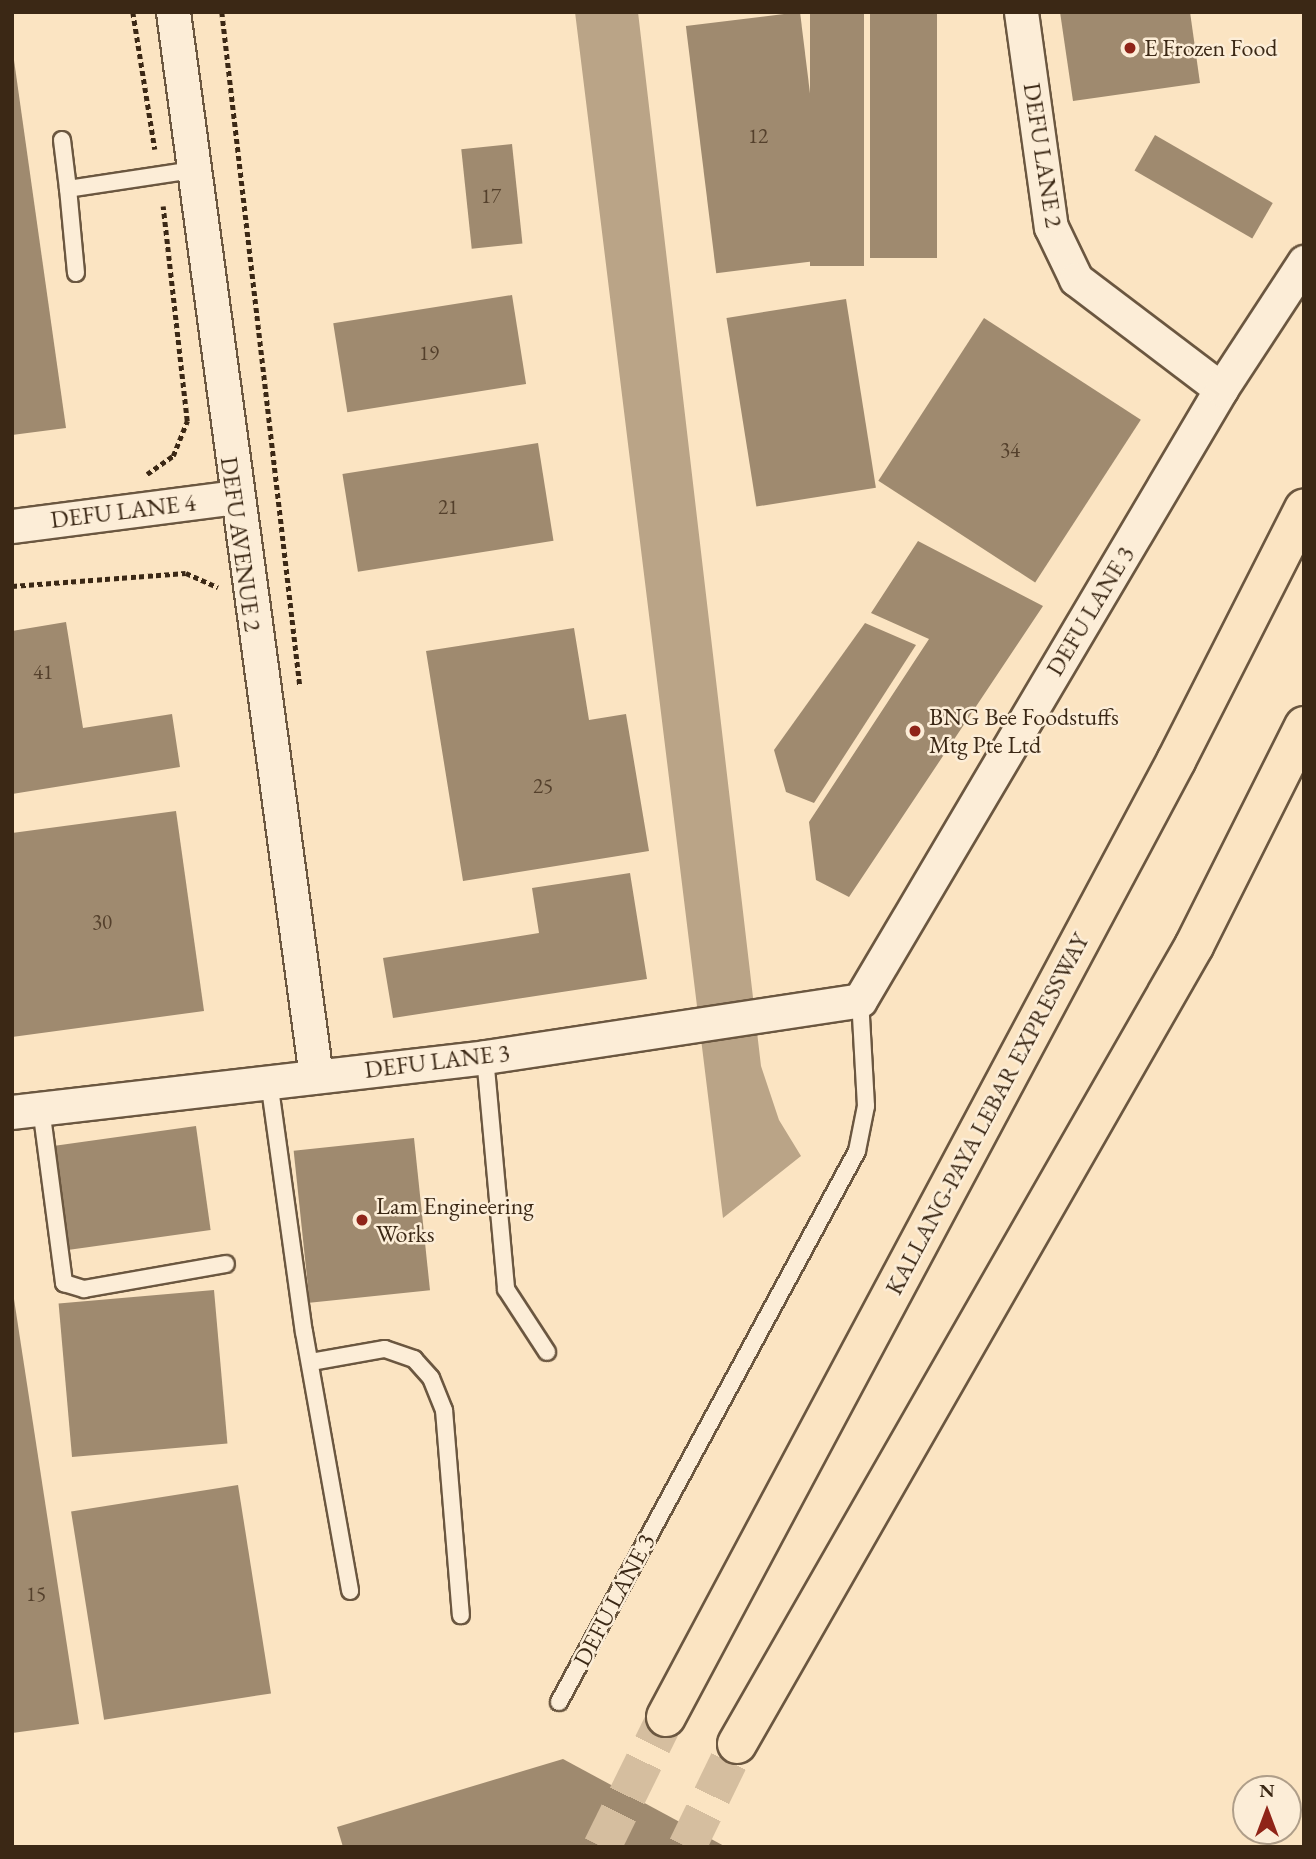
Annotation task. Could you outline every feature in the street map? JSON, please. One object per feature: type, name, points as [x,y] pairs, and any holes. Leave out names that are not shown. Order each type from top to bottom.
[{"type":"highway","name":"KALLANG-PAYA LEBAR EXPRESSWAY","points":[[666,1717],[1176,761],[1304,509]]},
{"type":"highway","points":[[737,1744],[1194,946],[1304,726]]},
{"type":"street","name":"DEFU AVENUE 2","points":[[173,12],[234,497],[316,1076]]},
{"type":"street","name":"DEFU LANE 2","points":[[1021,12],[1051,227],[1076,279],[1222,389]]},
{"type":"street","name":"DEFU LANE 3","points":[[26,1110],[485,1057],[665,1027],[860,1000],[1222,389],[1304,261]]},
{"type":"street","name":"DEFU LANE 4","points":[[12,526],[234,497]]},
{"type":"lane","points":[[62,140],[76,273]]},
{"type":"lane","points":[[68,189],[193,170]]},
{"type":"lane","name":"DEFU LANE 3","points":[[559,1702],[857,1151],[866,1106],[860,1000]]},
{"type":"lane","points":[[485,1057],[506,1289],[547,1352]]},
{"type":"lane","points":[[269,1081],[311,1362],[350,1591]]},
{"type":"lane","points":[[26,1110],[64,1283],[84,1289],[226,1264]]},
{"type":"lane","points":[[311,1362],[385,1349],[414,1359],[431,1378],[444,1410],[461,1615]]},
{"type":"path","points":[[133,12],[159,174],[187,421],[173,456],[144,476]]},
{"type":"path","points":[[222,12],[301,691]]},
{"type":"path","points":[[12,586],[186,573],[221,589],[226,598]]},
{"type":"shaded area","points":[[575,12],[638,12],[761,1066],[779,1120],[801,1156],[723,1218]]},
{"type":"building","points":[[800,12],[830,259],[716,273],[686,26]]},
{"type":"building","points":[[810,12],[864,12],[864,266],[810,266]]},
{"type":"building","points":[[870,12],[937,12],[937,258],[870,258]]},
{"type":"building","name":"E Frozen Food","points":[[1060,12],[1190,12],[1200,83],[1073,101]]},
{"type":"building","points":[[12,46],[66,428],[12,435]]},
{"type":"building","points":[[1155,135],[1273,203],[1252,239],[1134,171]]},
{"type":"building","points":[[512,144],[522,243],[472,249],[461,149]]},
{"type":"building","points":[[512,295],[526,384],[347,412],[333,323]]},
{"type":"building","points":[[846,299],[876,488],[756,507],[726,318]]},
{"type":"building","points":[[984,318],[1141,420],[1035,583],[878,481]]},
{"type":"building","points":[[538,443],[553,541],[358,572],[342,474]]},
{"type":"building","name":"BNG Bee Foodstuffs Mtg Pte Ltd","points":[[918,541],[1043,606],[849,897],[816,880],[809,822],[929,639],[871,613]]},
{"type":"building","points":[[66,622],[83,728],[172,714],[180,767],[12,794],[12,631]]},
{"type":"building","points":[[865,623],[916,645],[814,803],[786,792],[774,750]]},
{"type":"building","points":[[574,628],[589,720],[626,714],[649,851],[463,881],[426,651]]},
{"type":"building","points":[[176,811],[204,1011],[12,1037],[12,833]]},
{"type":"building","points":[[630,873],[647,979],[393,1018],[383,958],[539,933],[532,888]]},
{"type":"building","points":[[196,1126],[211,1230],[66,1250],[51,1146]]},
{"type":"building","name":"Lam Engineering Works","points":[[414,1138],[430,1290],[310,1303],[294,1151]]},
{"type":"building","points":[[12,1286],[79,1724],[12,1733]]},
{"type":"building","points":[[214,1290],[227,1443],[72,1457],[59,1304]]},
{"type":"building","points":[[238,1485],[271,1693],[104,1720],[71,1511]]},
{"type":"building","points":[[563,1759],[726,1847],[343,1847],[337,1827]]},
{"type":"tunnel","points":[[602,1847],[666,1717]]},
{"type":"tunnel","points":[[687,1847],[737,1744]]},
{"type":"place","name":"E Frozen Food","points":[[1130,48]]},
{"type":"place","name":"BNG Bee Foodstuffs Mtg Pte Ltd","points":[[915,731]]},
{"type":"place","name":"Lam Engineering Works","points":[[362,1220]]}]
